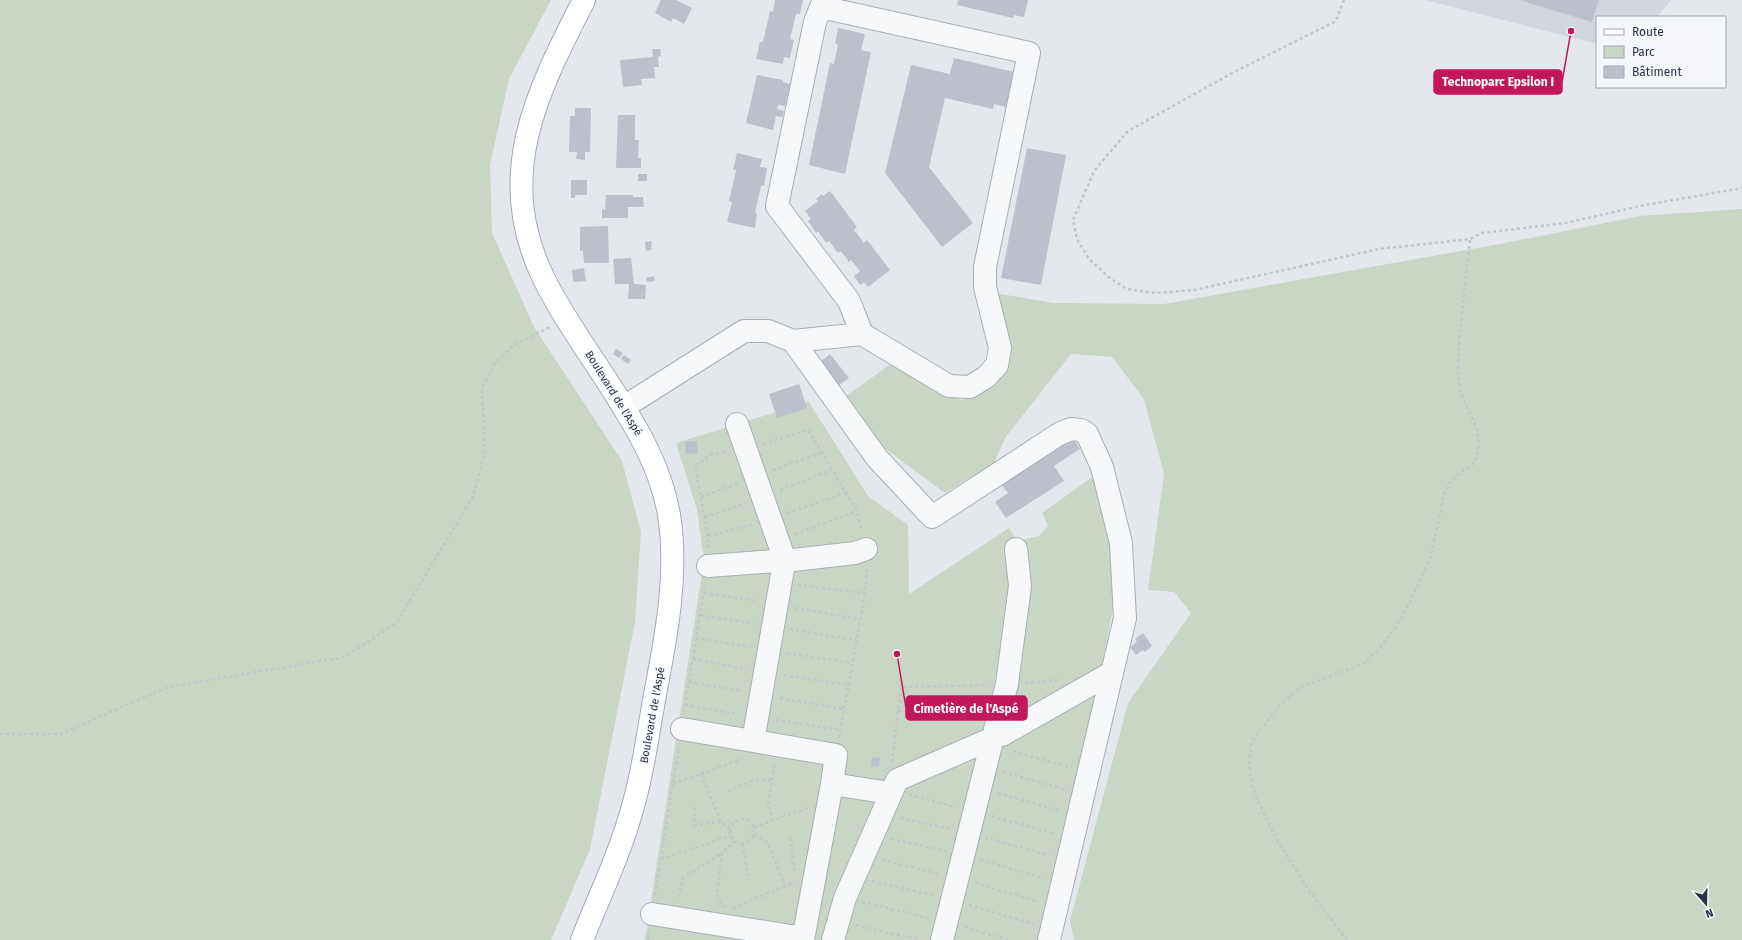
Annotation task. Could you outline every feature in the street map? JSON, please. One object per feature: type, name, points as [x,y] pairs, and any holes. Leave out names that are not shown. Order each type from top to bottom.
[{"type":"main road","name":"Boulevard de l'Aspé","points":[[582,940],[628,824],[641,779],[662,659],[672,582],[672,544],[669,515],[661,481],[640,433],[565,318],[544,279],[528,236],[521,191],[523,154],[535,105],[550,66],[584,0]]},
{"type":"lane","points":[[624,407],[744,331],[768,331],[794,342],[862,334],[949,386],[970,387],[986,377],[996,365],[1000,348],[985,287],[985,267],[1029,53],[823,3],[815,22],[777,206],[849,301],[862,334]]},
{"type":"lane","points":[[794,342],[877,458],[932,517],[1059,434],[1071,429],[1081,430],[1087,434],[1102,467],[1121,543],[1125,618],[1050,940]]},
{"type":"lane","points":[[737,424],[782,561],[753,741]]},
{"type":"lane","points":[[708,566],[782,561],[855,553],[866,549]]},
{"type":"lane","points":[[942,940],[980,788],[995,739],[1007,684],[1020,586],[1016,549]]},
{"type":"lane","points":[[830,792],[893,787],[995,739],[1111,673]]},
{"type":"lane","points":[[652,914],[724,918],[803,939],[807,878],[830,792],[836,755],[682,729]]},
{"type":"lane","points":[[836,931],[845,898],[893,787]]},
{"type":"path","points":[[1344,0],[1336,21],[1234,72],[1128,131],[1094,171],[1073,220],[1077,239],[1089,259],[1111,279],[1127,289],[1156,294],[1194,290],[1379,249],[1470,239],[1482,233],[1565,223],[1646,205],[1742,188]]},
{"type":"path","points":[[1347,940],[1310,892],[1277,840],[1259,804],[1252,785],[1249,764],[1252,741],[1280,705],[1300,687],[1362,664],[1380,648],[1404,612],[1431,556],[1444,495],[1451,480],[1474,463],[1479,447],[1477,429],[1461,394],[1458,373],[1459,341],[1470,239]]},
{"type":"path","points":[[0,734],[60,734],[168,687],[345,657],[396,623],[473,497],[485,453],[482,388],[495,363],[514,345],[554,324]]},
{"type":"path","points":[[648,940],[708,566],[708,536],[695,466],[712,454],[746,450],[808,430],[857,511],[866,549],[868,567],[865,593],[836,755]]},
{"type":"path","points":[[782,561],[857,511]]},
{"type":"path","points":[[782,561],[865,593]]},
{"type":"path","points":[[893,787],[892,767],[901,687],[1007,684],[1080,679],[1088,686]]},
{"type":"path","points":[[898,711],[1002,708]]},
{"type":"path","points":[[995,739],[1002,747],[1088,773]]},
{"type":"path","points":[[673,784],[750,756],[753,741]]},
{"type":"path","points":[[773,820],[768,803],[779,745]]},
{"type":"path","points":[[986,767],[1083,794]]},
{"type":"path","points":[[701,774],[720,822],[729,828]]},
{"type":"path","points":[[728,791],[756,780],[772,780]]},
{"type":"path","points":[[980,788],[1078,816]]},
{"type":"path","points":[[754,827],[773,820],[830,792]]},
{"type":"path","points":[[695,807],[694,825],[720,822]]},
{"type":"path","points":[[738,818],[744,818],[750,821],[754,827],[754,835],[749,841],[742,844],[735,842],[730,836],[729,828],[732,822],[738,818]]},
{"type":"path","points":[[754,835],[767,842],[785,885]]},
{"type":"path","points":[[661,859],[730,836]]},
{"type":"path","points":[[722,853],[717,894],[724,918],[785,885],[807,878],[794,865],[791,838]]},
{"type":"path","points":[[679,897],[683,878],[722,853],[735,842]]},
{"type":"path","points":[[742,844],[749,878]]},
{"type":"path","points":[[836,931],[920,940]]},
{"type":"shaded area","points":[[1425,0],[1671,0],[1658,16],[1596,16],[1596,44]]},
{"type":"green space","points":[[0,0],[551,0],[509,79],[490,165],[492,233],[534,327],[622,461],[641,532],[635,622],[590,849],[551,940],[0,940]]},
{"type":"green space","points":[[1742,209],[1742,940],[1074,940],[1070,921],[1128,703],[1191,613],[1174,592],[1148,590],[1164,474],[1144,399],[1112,357],[1071,354],[1005,438],[994,463],[945,493],[879,444],[845,397],[895,361],[927,384],[961,400],[987,391],[1003,373],[1010,357],[1005,324],[995,293],[1053,303],[1164,304],[1500,244],[1640,216]]},
{"type":"green space","points":[[809,402],[868,496],[908,525],[909,594],[1009,528],[1017,541],[1039,536],[1048,526],[1042,513],[1098,473],[1110,532],[1113,608],[1096,699],[1045,940],[645,940],[704,560],[697,510],[676,443]]},
{"type":"building","points":[[661,0],[676,0],[692,8],[684,24],[673,18],[671,22],[655,13]]},
{"type":"building","points":[[775,0],[803,0],[800,14],[796,14],[790,39],[794,40],[790,58],[784,57],[783,64],[756,59],[760,42],[763,42],[770,11],[773,12]]},
{"type":"building","points":[[958,0],[1028,0],[1024,17],[1014,15],[1013,18],[957,5]]},
{"type":"building","points":[[1519,0],[1599,0],[1592,22]]},
{"type":"building","points":[[838,28],[865,34],[861,50],[871,52],[845,174],[809,165],[830,63],[834,64],[838,44],[835,44]]},
{"type":"building","points":[[652,49],[660,49],[661,56],[658,57],[659,67],[654,67],[655,78],[641,79],[642,85],[623,87],[620,60],[653,57]]},
{"type":"building","points":[[954,58],[1014,72],[1006,107],[994,104],[993,109],[945,98],[929,167],[973,223],[942,247],[885,173],[911,65],[950,74]]},
{"type":"building","points":[[757,75],[783,80],[783,82],[790,84],[785,106],[778,105],[777,109],[784,111],[782,117],[776,116],[773,130],[746,123]]},
{"type":"building","points":[[575,108],[591,108],[590,152],[585,152],[585,160],[576,159],[577,152],[569,152],[570,116],[575,116]]},
{"type":"building","points":[[618,115],[635,115],[635,140],[639,140],[638,158],[641,158],[641,168],[616,168]]},
{"type":"building","points":[[1027,148],[1066,155],[1041,285],[1001,278]]},
{"type":"building","points":[[737,153],[762,159],[760,167],[767,168],[764,186],[761,186],[755,213],[757,213],[755,228],[727,222],[732,202],[729,201],[736,170],[733,170]]},
{"type":"building","points":[[638,174],[647,174],[647,181],[638,181]]},
{"type":"building","points":[[571,180],[587,180],[587,195],[575,195],[575,198],[571,198]]},
{"type":"building","points":[[830,191],[857,227],[854,230],[864,243],[867,240],[890,270],[868,287],[864,282],[860,285],[854,276],[860,271],[851,260],[849,262],[841,251],[838,253],[829,241],[826,243],[818,231],[816,233],[808,221],[811,219],[805,211],[818,201],[816,199],[822,194],[823,196]]},
{"type":"building","points":[[606,195],[633,195],[633,197],[643,197],[644,207],[628,207],[628,218],[602,218],[602,209],[605,210]]},
{"type":"building","points":[[608,226],[609,263],[584,263],[583,251],[580,251],[580,227]]},
{"type":"building","points":[[652,241],[651,250],[646,251],[645,242]]},
{"type":"building","points":[[631,258],[634,284],[646,285],[645,299],[628,299],[629,284],[615,284],[613,259]]},
{"type":"building","points":[[584,268],[586,281],[573,282],[572,270]]},
{"type":"building","points":[[654,276],[655,281],[647,282],[646,278]]},
{"type":"building","points":[[616,349],[623,353],[619,358],[613,354]]},
{"type":"building","points":[[830,354],[849,378],[838,386],[820,362]]},
{"type":"building","points":[[624,355],[631,360],[628,364],[621,359]]},
{"type":"building","points":[[799,384],[807,408],[777,418],[769,394]]},
{"type":"building","points":[[1071,434],[1080,449],[1054,466],[1064,481],[1006,518],[995,502],[1008,493],[999,481]]},
{"type":"building","points":[[697,441],[698,453],[686,454],[685,442]]},
{"type":"building","points":[[1143,633],[1152,646],[1145,652],[1143,650],[1136,655],[1130,647],[1137,642],[1135,639]]},
{"type":"building","points":[[872,757],[880,758],[879,767],[871,766]]},
{"type":"place","name":"Technoparc Epsilon I","points":[[1571,31]]},
{"type":"place","name":"Cimetière de l'Aspé","points":[[897,654]]}]
